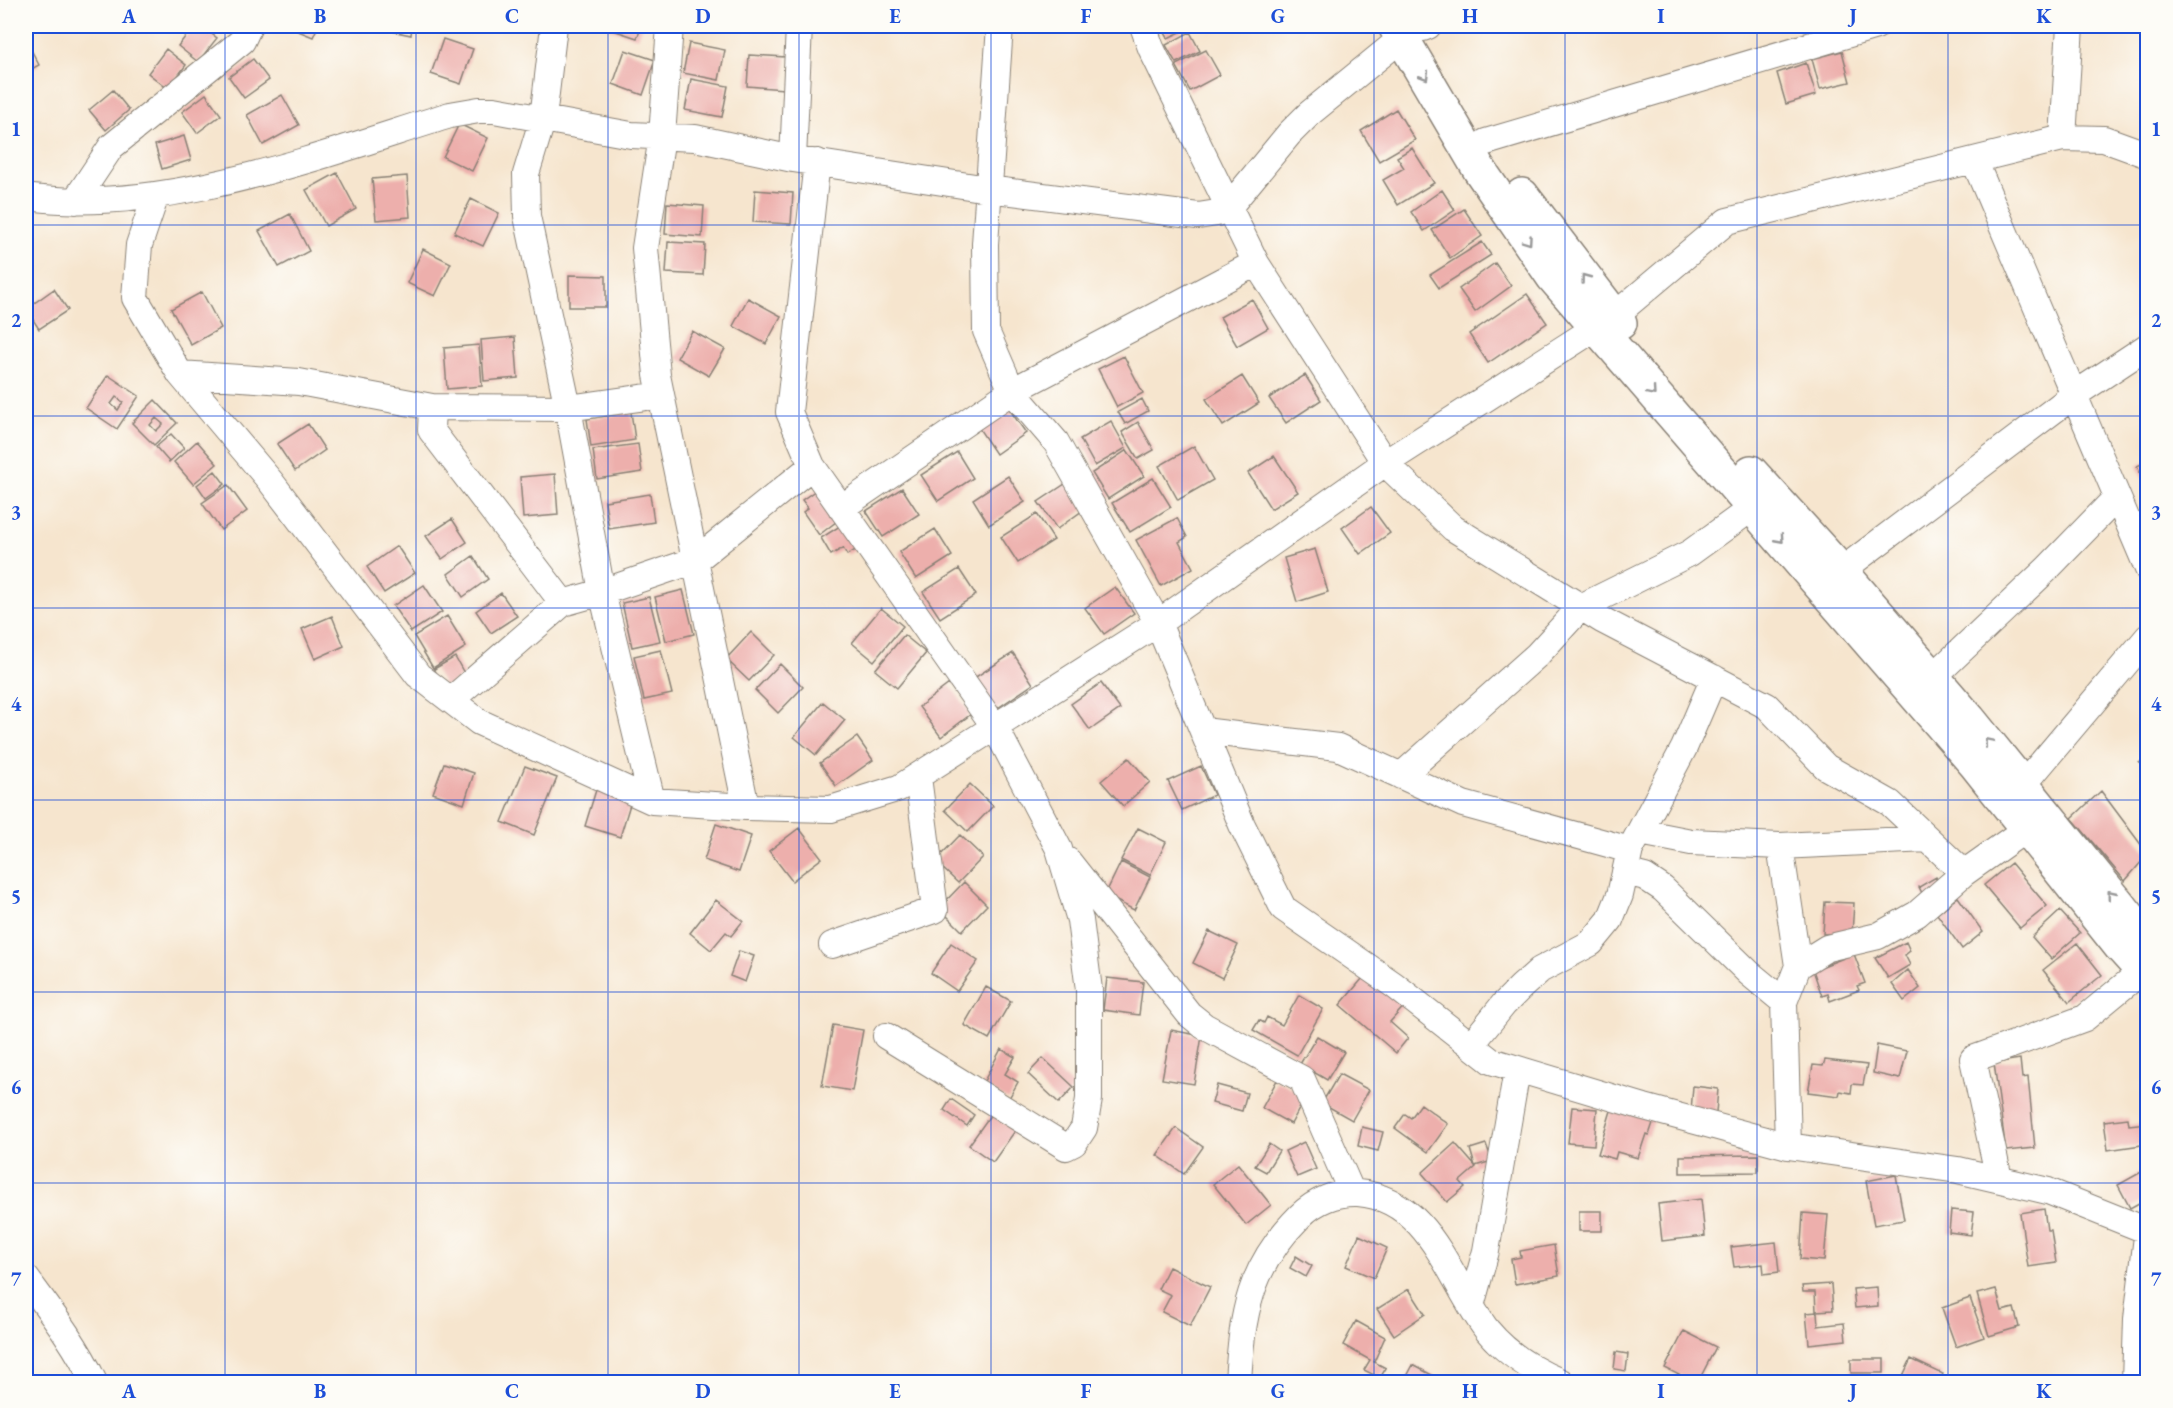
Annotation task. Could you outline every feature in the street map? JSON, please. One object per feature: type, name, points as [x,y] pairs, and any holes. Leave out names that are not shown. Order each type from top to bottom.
[{"type":"main road","points":[[1414,28],[1507,175],[1605,322],[1752,507],[1961,747],[2026,829],[2146,962]]},
{"type":"main road","points":[[1414,28],[1479,169],[1554,277],[1605,322],[1770,493],[1969,719],[2024,784],[2146,962]]},
{"type":"street","points":[[75,201],[111,147],[242,41],[249,26]]},
{"type":"street","points":[[554,26],[543,118],[526,174],[526,216],[568,408],[603,592],[652,801]]},
{"type":"street","points":[[670,26],[662,136],[645,248],[657,375],[746,807]]},
{"type":"street","points":[[799,26],[805,160],[789,412],[812,466],[995,727],[1059,849],[1189,1014],[1204,1026],[1302,1079],[1352,1193]]},
{"type":"street","points":[[1000,26],[985,244],[986,331],[1012,391],[1056,442],[1158,623],[1242,825],[1283,908],[1394,985],[1491,1061],[1644,1107],[1788,1146],[1958,1170],[2048,1191],[2147,1230],[2137,1319],[2136,1383]]},
{"type":"street","points":[[1143,26],[1151,48],[1256,263],[1385,463],[1453,528],[1602,620],[1767,706],[1826,767],[1890,803],[1964,873]]},
{"type":"street","points":[[1486,142],[1876,26]]},
{"type":"street","points":[[2063,138],[2070,26]]},
{"type":"street","points":[[26,197],[75,201],[156,195],[276,169],[464,112],[494,111],[631,135],[695,138],[805,160],[988,189],[1198,216],[1217,213],[1228,208],[1289,134],[1310,113],[1414,28]]},
{"type":"street","points":[[156,195],[139,245],[135,298],[180,374],[272,482],[418,675],[479,722],[652,801],[831,809],[899,788],[1158,623],[1385,463],[1605,322],[1726,221],[2063,138],[2104,139],[2148,155]]},
{"type":"street","points":[[1974,160],[2117,496],[2145,555]]},
{"type":"street","points":[[841,508],[1012,391],[1256,263]]},
{"type":"street","points":[[1841,571],[2074,395],[2148,346]]},
{"type":"street","points":[[180,374],[299,382],[432,407],[568,408],[661,395]]},
{"type":"street","points":[[432,407],[431,430],[563,603]]},
{"type":"street","points":[[451,700],[563,603],[603,592],[696,560],[812,466]]},
{"type":"street","points":[[1932,678],[2046,570],[2117,496]]},
{"type":"street","points":[[1401,776],[1537,655],[1581,606],[1690,552],[1752,507]]},
{"type":"street","points":[[2024,784],[2148,638]]},
{"type":"street","points":[[1471,1045],[1504,1004],[1540,970],[1591,942],[1601,932],[1616,908],[1632,851],[1696,722],[1714,678]]},
{"type":"street","points":[[1203,731],[1338,747],[1463,804],[1632,851],[1691,842],[1780,846],[1928,839]]},
{"type":"street","points":[[832,945],[935,910],[918,777]]},
{"type":"street","points":[[1798,966],[1827,948],[1878,936],[1917,914],[1964,873],[2026,829]]},
{"type":"street","points":[[1780,846],[1798,966],[1784,1002],[1788,1146]]},
{"type":"street","points":[[886,1036],[1066,1147],[1074,1143],[1084,1128],[1089,1099],[1089,990],[1080,920],[1059,849]]},
{"type":"street","points":[[1632,851],[1645,877],[1663,889],[1749,973],[1784,1002]]},
{"type":"street","points":[[1999,1179],[1973,1059],[2085,1018],[2146,962]]},
{"type":"street","points":[[1471,1306],[1486,1251],[1517,1070]]},
{"type":"street","points":[[1238,1383],[1243,1321],[1249,1296],[1260,1270],[1287,1230],[1316,1203],[1336,1195],[1352,1193],[1383,1199],[1416,1220],[1429,1235],[1488,1330],[1514,1356],[1561,1383]]},
{"type":"street","points":[[26,1278],[68,1334],[84,1360],[94,1383]]},
{"type":"building","points":[[194,26],[201,26],[217,38],[198,62],[178,46]]},
{"type":"building","points":[[286,26],[318,26],[313,37]]},
{"type":"building","points":[[367,26],[412,26],[411,35]]},
{"type":"building","points":[[608,26],[642,26],[637,38],[607,28]]},
{"type":"building","points":[[1161,26],[1193,26],[1168,38]]},
{"type":"building","points":[[1190,32],[1200,51],[1176,63],[1166,45]]},
{"type":"building","points":[[443,39],[473,49],[461,84],[431,74]]},
{"type":"building","points":[[26,43],[39,65],[26,72]]},
{"type":"building","points":[[689,43],[725,50],[719,80],[683,73]]},
{"type":"building","points":[[166,49],[186,65],[168,89],[148,73]]},
{"type":"building","points":[[625,50],[655,60],[643,95],[613,84]]},
{"type":"building","points":[[1206,50],[1220,75],[1190,91],[1176,65]]},
{"type":"building","points":[[1842,51],[1850,82],[1820,89],[1812,59]]},
{"type":"building","points":[[749,55],[786,57],[784,89],[747,86]]},
{"type":"building","points":[[253,59],[269,80],[244,98],[229,77]]},
{"type":"building","points":[[1806,63],[1816,95],[1786,104],[1777,73]]},
{"type":"building","points":[[691,79],[728,86],[722,117],[685,110]]},
{"type":"building","points":[[113,90],[129,110],[106,130],[89,110]]},
{"type":"building","points":[[206,94],[221,115],[197,133],[182,112]]},
{"type":"building","points":[[282,95],[299,125],[263,145],[247,115]]},
{"type":"building","points":[[1396,109],[1415,140],[1379,161],[1361,131]]},
{"type":"building","points":[[459,124],[488,138],[472,171],[443,157]]},
{"type":"building","points":[[184,136],[191,160],[162,169],[155,145]]},
{"type":"building","points":[[1412,148],[1434,183],[1398,205],[1383,180],[1404,168],[1397,157]]},
{"type":"building","points":[[337,173],[356,209],[326,226],[306,190]]},
{"type":"building","points":[[407,176],[410,217],[376,220],[372,179]]},
{"type":"building","points":[[755,190],[793,193],[791,224],[753,222]]},
{"type":"building","points":[[1442,190],[1455,210],[1424,231],[1411,212]]},
{"type":"building","points":[[471,199],[499,213],[483,246],[454,233]]},
{"type":"building","points":[[667,203],[704,206],[702,237],[665,234]]},
{"type":"building","points":[[1464,209],[1482,236],[1450,258],[1432,230]]},
{"type":"building","points":[[290,214],[309,251],[279,267],[259,231]]},
{"type":"building","points":[[668,242],[705,244],[703,275],[666,273]]},
{"type":"building","points":[[1482,242],[1491,255],[1439,288],[1430,275]]},
{"type":"building","points":[[423,249],[451,263],[435,296],[407,283]]},
{"type":"building","points":[[1495,263],[1511,286],[1475,312],[1459,289]]},
{"type":"building","points":[[569,275],[606,276],[606,307],[569,307]]},
{"type":"building","points":[[54,289],[68,310],[39,329],[26,309]]},
{"type":"building","points":[[202,292],[221,328],[191,345],[171,309]]},
{"type":"building","points":[[1527,294],[1547,323],[1488,363],[1469,334]]},
{"type":"building","points":[[748,298],[781,316],[766,344],[733,326]]},
{"type":"building","points":[[1252,299],[1268,328],[1237,346],[1220,317]]},
{"type":"building","points":[[692,331],[725,349],[709,376],[677,358]]},
{"type":"building","points":[[515,337],[518,378],[484,381],[481,340]]},
{"type":"building","points":[[479,345],[482,386],[447,389],[444,348]]},
{"type":"building","points":[[1124,356],[1143,393],[1117,407],[1098,369]]},
{"type":"building","points":[[108,375],[139,396],[117,429],[86,408]],"holes":[[[116,397],[123,402],[118,410],[111,404]]]},
{"type":"building","points":[[1305,375],[1321,400],[1286,423],[1269,398]]},
{"type":"building","points":[[1242,376],[1259,403],[1223,426],[1206,399]]},
{"type":"building","points":[[1142,399],[1148,411],[1125,424],[1118,412]]},
{"type":"building","points":[[155,400],[177,423],[154,445],[132,423]],"holes":[[[156,418],[163,424],[156,431],[150,425]]]},
{"type":"building","points":[[1007,406],[1026,433],[996,454],[978,427]]},
{"type":"building","points":[[631,412],[635,440],[591,447],[587,419]]},
{"type":"building","points":[[1111,421],[1126,448],[1095,466],[1080,439]]},
{"type":"building","points":[[1138,422],[1154,450],[1138,459],[1122,432]]},
{"type":"building","points":[[308,424],[325,450],[295,471],[277,444]]},
{"type":"building","points":[[171,434],[184,448],[169,462],[156,447]]},
{"type":"building","points":[[197,441],[217,464],[193,484],[174,462]]},
{"type":"building","points":[[638,444],[642,472],[597,479],[593,450]]},
{"type":"building","points":[[1194,446],[1213,480],[1178,500],[1159,466]]},
{"type":"building","points":[[1127,450],[1144,476],[1108,499],[1092,473]]},
{"type":"building","points":[[957,452],[973,478],[938,501],[921,475]]},
{"type":"building","points":[[1274,456],[1298,492],[1271,509],[1248,473]]},
{"type":"building","points":[[2148,461],[2148,490],[2137,466]]},
{"type":"building","points":[[215,471],[225,484],[206,498],[197,485]]},
{"type":"building","points":[[555,474],[558,515],[523,518],[520,477]]},
{"type":"building","points":[[1008,476],[1025,502],[989,525],[973,499]]},
{"type":"building","points":[[1153,478],[1171,507],[1130,532],[1112,503]]},
{"type":"building","points":[[1068,482],[1086,508],[1057,529],[1038,502]]},
{"type":"building","points":[[228,485],[247,511],[221,530],[202,503]]},
{"type":"building","points":[[819,488],[841,518],[819,535],[803,512],[808,508],[802,500]]},
{"type":"building","points":[[902,488],[919,514],[883,537],[866,511]]},
{"type":"building","points":[[650,494],[654,522],[609,529],[605,501]]},
{"type":"building","points":[[1371,507],[1390,533],[1360,554],[1342,528]]},
{"type":"building","points":[[1037,514],[1054,540],[1018,563],[1001,537]]},
{"type":"building","points":[[1177,518],[1187,537],[1179,542],[1193,568],[1161,586],[1136,540]]},
{"type":"building","points":[[452,519],[467,542],[442,559],[426,536]]},
{"type":"building","points":[[843,524],[859,548],[847,555],[843,548],[831,555],[821,538]]},
{"type":"building","points":[[935,529],[952,556],[916,579],[899,552]]},
{"type":"building","points":[[397,546],[415,573],[384,593],[367,567]]},
{"type":"building","points":[[1315,549],[1328,592],[1297,602],[1284,558]]},
{"type":"building","points":[[473,556],[488,579],[463,597],[448,574]]},
{"type":"building","points":[[959,569],[976,595],[940,618],[923,592]]},
{"type":"building","points":[[424,585],[442,612],[411,632],[393,606]]},
{"type":"building","points":[[1115,587],[1134,613],[1104,634],[1085,608]]},
{"type":"building","points":[[683,590],[694,634],[666,641],[655,597]]},
{"type":"building","points":[[501,593],[517,616],[491,633],[476,611]]},
{"type":"building","points":[[649,597],[660,641],[632,647],[622,603]]},
{"type":"building","points":[[881,608],[903,626],[874,661],[852,643]]},
{"type":"building","points":[[332,616],[344,646],[315,659],[302,629]]},
{"type":"building","points":[[447,616],[466,647],[433,668],[414,636]]},
{"type":"building","points":[[751,632],[774,655],[749,681],[726,659]]},
{"type":"building","points":[[904,635],[926,653],[897,688],[875,670]]},
{"type":"building","points":[[661,650],[672,694],[644,700],[634,656]]},
{"type":"building","points":[[1013,653],[1033,684],[995,710],[974,678]]},
{"type":"building","points":[[455,657],[465,675],[445,687],[434,669]]},
{"type":"building","points":[[780,664],[803,687],[778,713],[755,690]]},
{"type":"building","points":[[1101,683],[1120,709],[1090,730],[1071,704]]},
{"type":"building","points":[[949,684],[971,714],[941,737],[919,707]]},
{"type":"building","points":[[823,702],[845,720],[816,755],[794,737]]},
{"type":"building","points":[[857,737],[873,760],[836,786],[820,763]]},
{"type":"building","points":[[2148,756],[2148,771],[2139,763]]},
{"type":"building","points":[[1129,758],[1150,782],[1123,806],[1101,781]]},
{"type":"building","points":[[444,763],[474,773],[464,804],[433,793]]},
{"type":"building","points":[[525,766],[557,778],[534,835],[502,822]]},
{"type":"building","points":[[1201,766],[1214,795],[1182,810],[1168,781]]},
{"type":"building","points":[[970,784],[993,806],[968,832],[945,810]]},
{"type":"building","points":[[596,790],[631,801],[620,837],[585,826]]},
{"type":"building","points":[[2101,791],[2148,854],[2125,881],[2072,818]]},
{"type":"building","points":[[716,824],[751,836],[739,872],[704,860]]},
{"type":"building","points":[[799,828],[822,858],[792,881],[769,851]]},
{"type":"building","points":[[1138,828],[1166,842],[1150,875],[1121,860]]},
{"type":"building","points":[[960,835],[983,857],[958,883],[935,861]]},
{"type":"building","points":[[1121,862],[1150,877],[1134,910],[1105,895]]},
{"type":"building","points":[[2011,863],[2047,906],[2020,928],[1984,885]]},
{"type":"building","points":[[1936,877],[1942,888],[1925,899],[1919,887]]},
{"type":"building","points":[[964,882],[987,905],[962,931],[939,908]]},
{"type":"building","points":[[1958,897],[1983,932],[1962,949],[1937,914]]},
{"type":"building","points":[[716,900],[743,921],[731,936],[726,932],[711,950],[690,933]]},
{"type":"building","points":[[1825,902],[1854,903],[1852,933],[1823,934]]},
{"type":"building","points":[[2060,911],[2080,933],[2051,959],[2032,937]]},
{"type":"building","points":[[1209,931],[1238,945],[1222,978],[1193,963]]},
{"type":"building","points":[[1906,942],[1910,951],[1905,955],[1910,965],[1888,978],[1875,958]]},
{"type":"building","points":[[951,943],[978,961],[957,991],[931,973]]},
{"type":"building","points":[[2077,943],[2102,975],[2069,1002],[2043,970]]},
{"type":"building","points":[[739,951],[754,956],[745,982],[730,976]]},
{"type":"building","points":[[1854,954],[1865,983],[1857,986],[1859,990],[1830,1001],[1828,994],[1822,996],[1813,970]]},
{"type":"building","points":[[1908,970],[1920,988],[1904,1001],[1892,984]]},
{"type":"building","points":[[1368,972],[1406,1004],[1390,1022],[1408,1038],[1396,1053],[1340,1005]]},
{"type":"building","points":[[1107,978],[1143,982],[1139,1015],[1103,1010]]},
{"type":"building","points":[[986,987],[1011,1001],[989,1039],[964,1025]]},
{"type":"building","points":[[1299,995],[1323,1009],[1297,1055],[1253,1030],[1259,1020],[1264,1023],[1267,1017],[1282,1025]]},
{"type":"building","points":[[833,1025],[863,1030],[852,1091],[822,1086]]},
{"type":"building","points":[[1171,1030],[1202,1036],[1194,1084],[1162,1079]]},
{"type":"building","points":[[1317,1036],[1344,1052],[1327,1080],[1300,1064]]},
{"type":"building","points":[[1877,1045],[1907,1051],[1900,1079],[1873,1073]]},
{"type":"building","points":[[1001,1049],[1015,1057],[1005,1074],[1018,1082],[1008,1100],[982,1085]]},
{"type":"building","points":[[1043,1058],[1074,1087],[1059,1103],[1028,1074]]},
{"type":"building","points":[[2020,1059],[2022,1078],[2028,1077],[2035,1148],[2006,1151],[1994,1063]]},
{"type":"building","points":[[1825,1060],[1867,1065],[1863,1085],[1852,1084],[1851,1093],[1840,1091],[1839,1096],[1808,1092],[1813,1065],[1823,1066]]},
{"type":"building","points":[[1339,1074],[1369,1090],[1352,1120],[1322,1103]]},
{"type":"building","points":[[1277,1080],[1306,1096],[1291,1124],[1262,1108]]},
{"type":"building","points":[[1217,1085],[1247,1093],[1242,1111],[1212,1103]]},
{"type":"building","points":[[1693,1086],[1718,1089],[1716,1113],[1691,1111]]},
{"type":"building","points":[[951,1099],[974,1115],[967,1126],[944,1110]]},
{"type":"building","points":[[1421,1104],[1448,1124],[1428,1152],[1395,1128],[1405,1114],[1411,1118]]},
{"type":"building","points":[[1613,1104],[1655,1117],[1649,1135],[1646,1134],[1638,1158],[1617,1152],[1615,1159],[1598,1154]]},
{"type":"building","points":[[1572,1107],[1597,1109],[1594,1145],[1568,1143]]},
{"type":"building","points":[[991,1114],[1015,1131],[993,1162],[969,1145]]},
{"type":"building","points":[[2128,1118],[2129,1125],[2147,1123],[2148,1144],[2108,1150],[2104,1121]]},
{"type":"building","points":[[1362,1127],[1383,1132],[1378,1151],[1358,1146]]},
{"type":"building","points":[[1176,1128],[1203,1147],[1184,1174],[1157,1155]]},
{"type":"building","points":[[1304,1142],[1316,1169],[1297,1177],[1285,1151]]},
{"type":"building","points":[[1455,1143],[1476,1167],[1460,1181],[1465,1187],[1447,1202],[1422,1173]]},
{"type":"building","points":[[1269,1144],[1279,1151],[1266,1172],[1255,1166]]},
{"type":"building","points":[[1486,1144],[1492,1161],[1475,1166],[1470,1149]]},
{"type":"building","points":[[1758,1155],[1758,1172],[1680,1173],[1680,1156]]},
{"type":"building","points":[[1238,1164],[1271,1205],[1246,1225],[1213,1184]]},
{"type":"building","points":[[2145,1170],[2148,1174],[2148,1198],[2130,1208],[2118,1185]]},
{"type":"building","points":[[1896,1175],[1904,1220],[1874,1225],[1866,1181]]},
{"type":"building","points":[[1701,1199],[1705,1236],[1662,1241],[1658,1204]]},
{"type":"building","points":[[2044,1209],[2047,1230],[2051,1230],[2056,1263],[2028,1267],[2020,1213]]},
{"type":"building","points":[[1951,1210],[1974,1212],[1971,1235],[1949,1232]]},
{"type":"building","points":[[1579,1211],[1602,1211],[1602,1231],[1579,1231]]},
{"type":"building","points":[[1803,1213],[1828,1215],[1824,1261],[1800,1259]]},
{"type":"building","points":[[1359,1235],[1387,1248],[1374,1278],[1346,1266]]},
{"type":"building","points":[[1776,1242],[1779,1272],[1764,1274],[1763,1264],[1734,1267],[1731,1247]]},
{"type":"building","points":[[1554,1245],[1559,1276],[1515,1284],[1511,1259],[1521,1257],[1520,1251]]},
{"type":"building","points":[[1296,1256],[1312,1266],[1306,1277],[1290,1268]]},
{"type":"building","points":[[1169,1267],[1210,1287],[1190,1326],[1162,1312],[1171,1295],[1158,1289]]},
{"type":"building","points":[[1831,1284],[1833,1310],[1816,1311],[1815,1292],[1803,1292],[1802,1286]]},
{"type":"building","points":[[1877,1287],[1878,1306],[1855,1308],[1853,1289]]},
{"type":"building","points":[[1409,1289],[1425,1314],[1394,1335],[1377,1309]]},
{"type":"building","points":[[1996,1289],[2002,1311],[2014,1308],[2019,1327],[1989,1336],[1977,1294]]},
{"type":"building","points":[[1970,1298],[1984,1337],[1956,1347],[1942,1308]]},
{"type":"building","points":[[1817,1312],[1818,1326],[1844,1323],[1846,1340],[1809,1344],[1806,1313]]},
{"type":"building","points":[[1356,1321],[1385,1337],[1374,1362],[1386,1368],[1380,1378],[1364,1370],[1370,1360],[1343,1345]]},
{"type":"building","points":[[1684,1331],[1716,1347],[1698,1382],[1693,1382],[1665,1368]]},
{"type":"building","points":[[1616,1352],[1628,1354],[1626,1371],[1614,1369]]},
{"type":"building","points":[[1851,1359],[1884,1359],[1884,1373],[1851,1373]]},
{"type":"building","points":[[1911,1359],[1943,1374],[1939,1382],[1900,1382]]},
{"type":"building","points":[[1413,1365],[1445,1382],[1404,1382]]},
{"type":"building","points":[[1992,1376],[1992,1382],[1970,1382],[1969,1379]]}]
